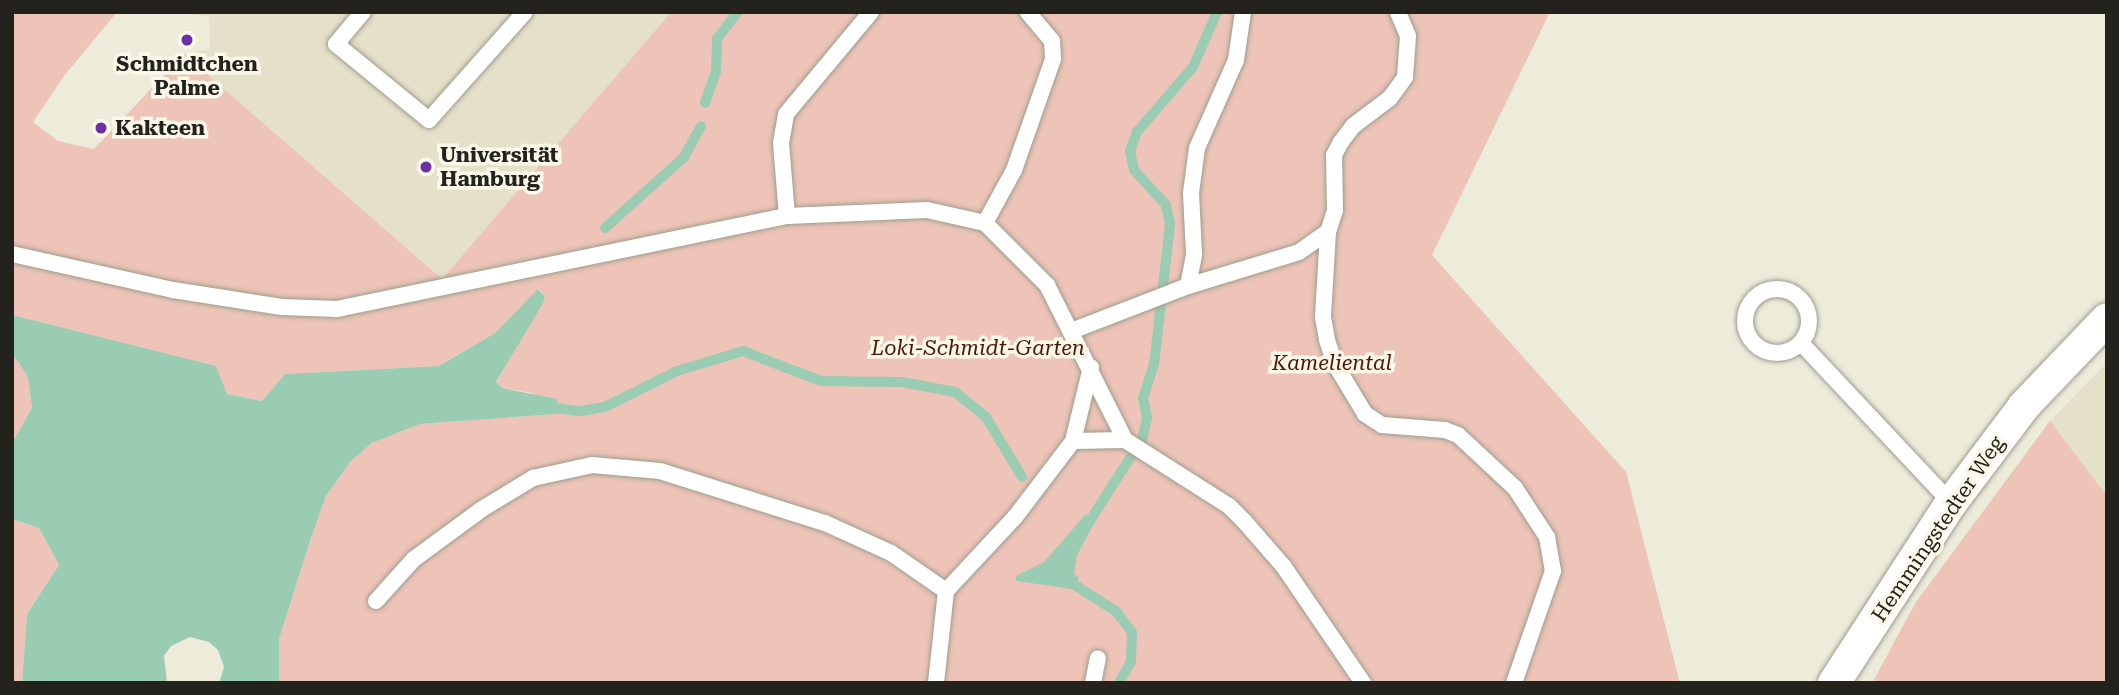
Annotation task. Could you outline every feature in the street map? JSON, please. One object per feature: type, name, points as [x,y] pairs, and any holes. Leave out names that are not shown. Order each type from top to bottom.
[{"type":"street","name":"Hemmingstedter Weg","points":[[1834,683],[1951,503],[2024,406],[2107,319]]},
{"type":"lane","points":[[363,12],[336,44],[429,120],[525,12]]},
{"type":"lane","points":[[787,216],[781,143],[786,114],[871,12]]},
{"type":"lane","points":[[985,223],[1014,170],[1053,59],[1052,41],[1028,12]]},
{"type":"lane","points":[[1185,288],[1194,254],[1191,193],[1197,148],[1236,60],[1243,12]]},
{"type":"lane","points":[[1398,12],[1408,36],[1405,77],[1390,98],[1353,126],[1340,142],[1334,155],[1335,210],[1328,232],[1323,317],[1335,364],[1365,414],[1382,425],[1445,429],[1458,435],[1515,488],[1547,537],[1553,571],[1514,683]]},
{"type":"lane","points":[[12,254],[173,290],[282,307],[337,309],[787,216],[927,210],[985,223],[1047,285],[1073,330],[1125,440],[1229,506],[1284,567],[1363,683]]},
{"type":"lane","points":[[1073,330],[1185,288],[1299,252],[1328,232]]},
{"type":"lane","points":[[1299,252],[1326,275]]},
{"type":"lane","points":[[1780,289],[1798,297],[1809,325],[1801,343],[1784,353],[1756,345],[1745,318],[1753,300],[1780,289]]},
{"type":"lane","points":[[1801,343],[1951,503]]},
{"type":"lane","points":[[936,683],[946,591],[1015,517],[1073,441],[1091,367]]},
{"type":"lane","points":[[1073,441],[1125,440]]},
{"type":"lane","points":[[376,601],[414,559],[482,509],[533,478],[592,465],[660,471],[825,523],[891,553],[946,591]]},
{"type":"lane","points":[[1093,683],[1098,658]]},
{"type":"shaded area","name":"Universität Hamburg","points":[[164,12],[671,12],[442,279],[184,54],[210,49],[209,16]]},
{"type":"shaded area","points":[[538,289],[545,297],[542,305],[496,382],[502,388],[557,399],[556,414],[420,424],[372,443],[351,461],[326,496],[311,538],[279,639],[279,683],[219,683],[224,667],[218,650],[209,642],[190,637],[171,646],[164,656],[167,683],[22,683],[27,614],[59,565],[39,528],[12,519],[12,443],[32,408],[28,377],[12,353],[12,315],[216,366],[227,394],[262,401],[285,374],[439,366],[495,333]]},
{"type":"shaded area","points":[[2107,363],[2107,496],[2050,421]]},
{"type":"shaded area","points":[[1086,514],[1096,520],[1077,555],[1074,574],[1079,578],[1072,589],[1016,581],[1016,576],[1044,562]]},
{"type":"green space","name":"Loki-Schmidt-Garten","points":[[12,12],[117,12],[64,76],[33,122],[58,141],[94,149],[184,54],[442,279],[671,12],[1550,12],[1432,255],[1626,472],[1680,683],[279,683],[279,639],[311,538],[326,496],[351,461],[372,443],[420,424],[556,414],[532,393],[502,388],[496,383],[545,297],[539,289],[495,333],[439,366],[285,374],[262,401],[227,394],[215,366],[12,315]]},
{"type":"green space","points":[[12,353],[28,377],[32,408],[12,443]]},
{"type":"green space","points":[[2050,421],[2107,496],[2107,683],[1872,683],[1916,602]]},
{"type":"green space","points":[[12,519],[39,528],[59,565],[27,614],[22,683],[12,683]]},
{"type":"waterway","points":[[705,103],[716,71],[717,39],[737,12]]},
{"type":"waterway","points":[[1142,440],[1147,418],[1143,398],[1154,365],[1170,224],[1166,205],[1134,170],[1130,151],[1137,132],[1193,67],[1217,12]]},
{"type":"waterway","points":[[605,228],[684,157],[701,126]]},
{"type":"waterway","points":[[546,407],[580,411],[605,407],[677,371],[743,351],[821,381],[902,382],[955,392],[986,417],[1022,477]]},
{"type":"waterway","points":[[1086,527],[1130,458]]},
{"type":"waterway","points":[[1064,578],[1117,612],[1132,633],[1131,662],[1119,683]]},
{"type":"place","name":"Schmidtchen Palme","points":[[187,40]]},
{"type":"place","name":"Kakteen","points":[[101,128]]},
{"type":"place","name":"Universität Hamburg","points":[[426,167]]},
{"type":"park label","name":"Kameliental","points":[[1332,363]]}]
